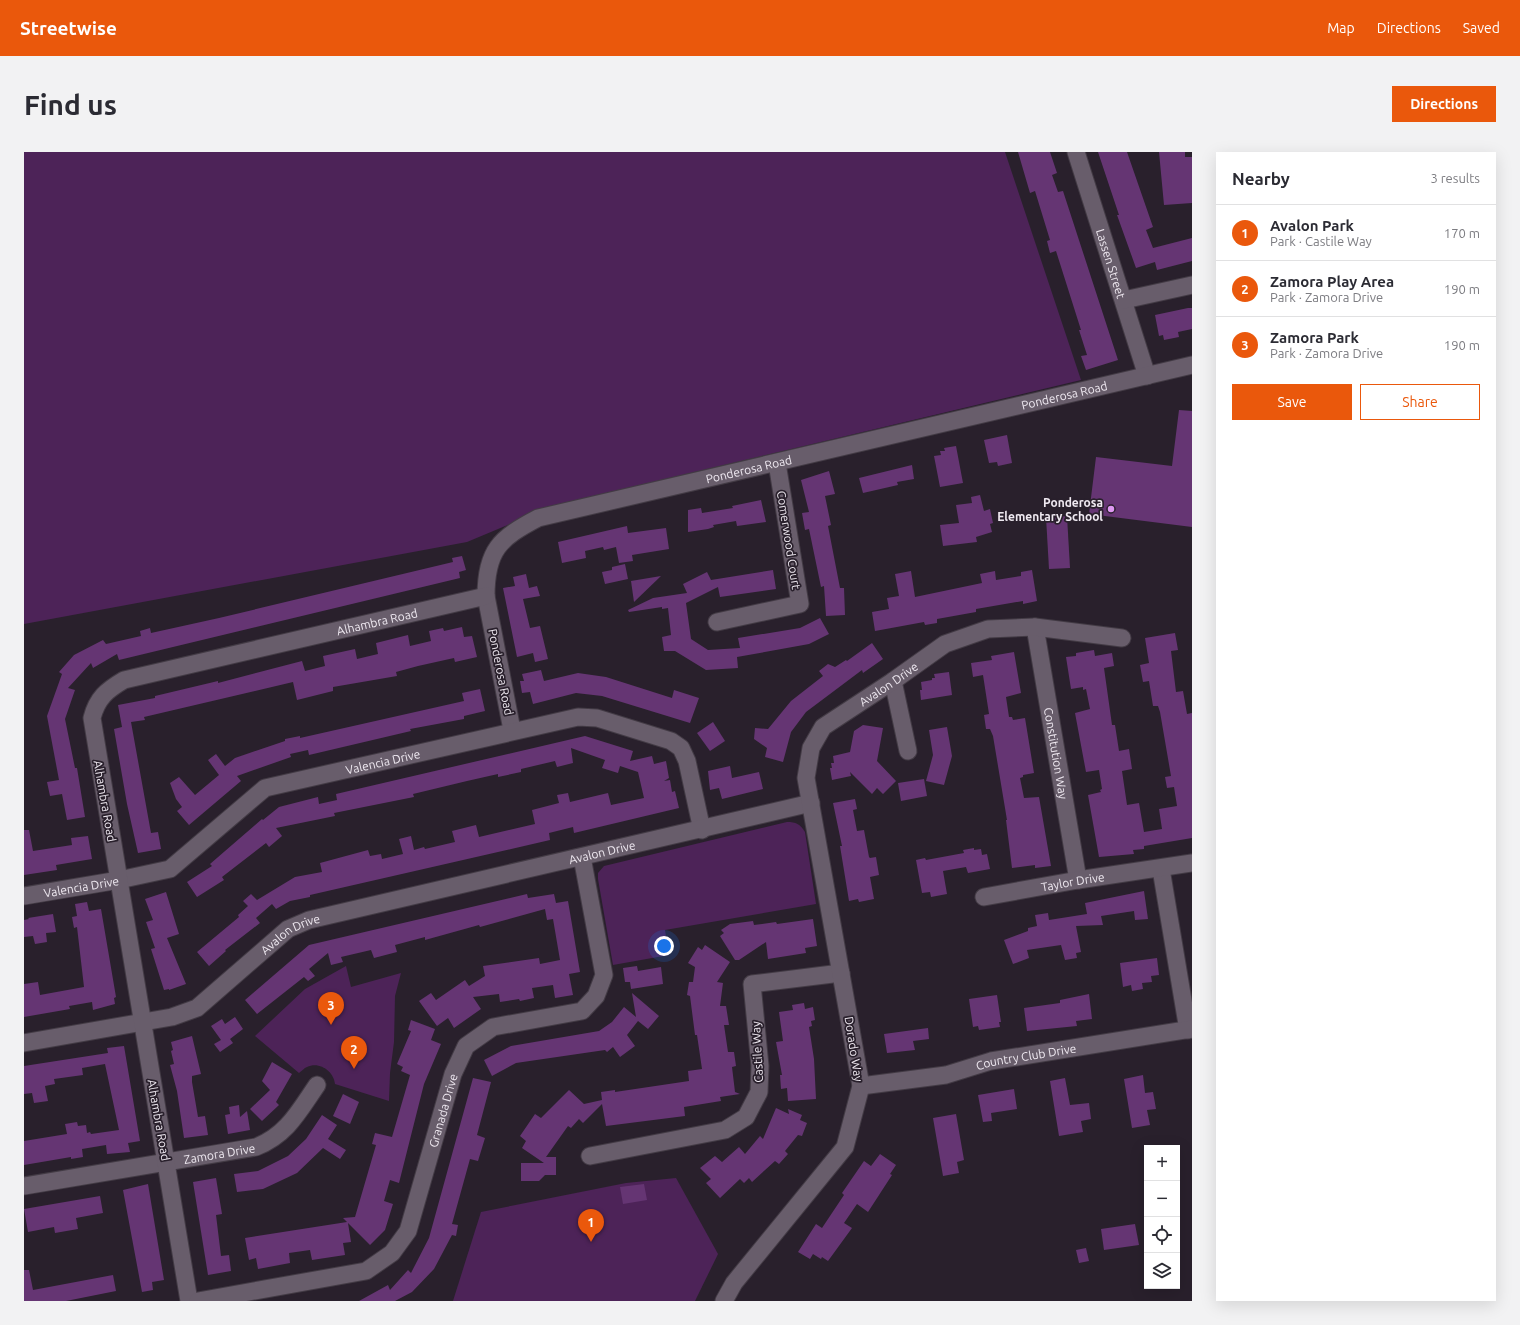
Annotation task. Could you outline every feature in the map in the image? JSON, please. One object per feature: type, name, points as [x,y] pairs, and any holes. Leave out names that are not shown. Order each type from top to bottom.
[{"type":"street","name":"Lassen Street","points":[[1076,152],[1147,376]]},
{"type":"street","points":[[1124,300],[1192,285]]},
{"type":"street","name":"Ponderosa Road","points":[[512,730],[486,596],[486,574],[494,551],[513,531],[538,518],[1192,365]]},
{"type":"street","name":"Comerwood Court","points":[[717,622],[800,604],[777,463]]},
{"type":"street","name":"Alhambra Road","points":[[189,1301],[167,1161],[142,1023],[92,718],[94,707],[100,697],[110,688],[124,680],[486,596]]},
{"type":"street","name":"Avalon Drive","points":[[24,1042],[142,1023],[172,1017],[198,1008],[288,929],[309,920],[702,830],[811,803],[806,778],[811,748],[823,727],[893,681],[945,644],[988,629],[1035,627],[1122,638]]},
{"type":"street","name":"Constitution Way","points":[[1035,627],[1078,880]]},
{"type":"street","points":[[893,681],[908,751]]},
{"type":"street","name":"Valencia Drive","points":[[24,896],[119,880],[170,869],[265,788],[512,730],[578,717],[597,718],[671,741],[681,748],[687,761],[702,830]]},
{"type":"street","name":"Dorado Way","points":[[724,1301],[734,1283],[846,1147],[861,1086],[811,803]]},
{"type":"street","name":"Granada Drive","points":[[198,1301],[277,1294],[366,1271],[392,1253],[408,1231],[453,1074],[466,1046],[493,1027],[582,1011],[596,996],[604,975],[582,857]]},
{"type":"street","name":"Taylor Drive","points":[[984,897],[1078,880],[1161,869],[1192,863]]},
{"type":"street","points":[[1161,869],[1190,1029]]},
{"type":"street","name":"Castile Way","points":[[590,1156],[725,1130],[746,1117],[759,1092],[760,1066],[752,984],[842,973]]},
{"type":"street","name":"Country Club Drive","points":[[861,1086],[946,1075],[991,1061],[1190,1029]]},
{"type":"street","name":"Zamora Drive","points":[[24,1186],[256,1147],[272,1141],[288,1126],[317,1085]]},
{"type":"shaded area","points":[[24,152],[1005,152],[1081,380],[556,505],[467,542],[24,624]]},
{"type":"shaded area","points":[[787,822],[798,824],[805,832],[816,904],[665,930],[669,955],[613,965],[598,879],[598,873],[604,866]]},
{"type":"shaded area","points":[[346,966],[351,987],[401,973],[395,996],[394,1042],[390,1073],[389,1101],[335,1084],[332,1075],[326,1069],[317,1065],[306,1067],[299,1073],[255,1036],[305,989]]},
{"type":"shaded area","points":[[676,1178],[718,1254],[695,1301],[453,1301],[481,1212],[626,1183]]},
{"type":"building","points":[[1018,152],[1050,152],[1057,173],[1052,175],[1058,192],[1063,191],[1118,360],[1086,370],[1081,356],[1087,355],[1079,330],[1081,330],[1056,251],[1050,253],[1047,241],[1050,240],[1035,191],[1030,193]]},
{"type":"building","points":[[1098,152],[1127,152],[1153,227],[1146,230],[1153,248],[1192,238],[1192,261],[1157,270],[1155,262],[1136,268],[1117,215],[1119,215]]},
{"type":"building","points":[[1159,152],[1185,152],[1185,157],[1192,157],[1192,203],[1164,205]]},
{"type":"building","points":[[1192,308],[1192,329],[1178,332],[1179,337],[1164,340],[1163,335],[1159,336],[1155,315]]},
{"type":"building","points":[[1179,410],[1192,411],[1192,527],[1089,514],[1096,457],[1172,466]]},
{"type":"building","points":[[1007,435],[1012,463],[998,466],[997,462],[989,463],[984,440]]},
{"type":"building","points":[[956,446],[963,483],[940,487],[934,456],[941,455],[940,451],[945,451],[944,448]]},
{"type":"building","points":[[912,465],[914,479],[897,482],[898,485],[863,493],[859,478]]},
{"type":"building","points":[[829,471],[835,494],[825,496],[831,525],[828,526],[840,588],[844,588],[845,615],[826,616],[824,586],[821,587],[809,529],[805,530],[802,513],[809,512],[801,480]]},
{"type":"building","points":[[980,495],[984,511],[990,509],[993,523],[990,524],[992,532],[976,537],[977,542],[943,546],[940,525],[959,523],[956,505],[972,503],[971,497]]},
{"type":"building","points":[[761,500],[766,522],[737,526],[736,521],[713,525],[714,527],[708,529],[688,532],[688,510],[701,508],[702,513],[733,508],[732,506]]},
{"type":"building","points":[[1067,516],[1070,568],[1049,569],[1046,517]]},
{"type":"building","points":[[627,526],[628,533],[666,528],[669,549],[632,555],[633,561],[619,563],[616,547],[604,550],[603,547],[585,551],[586,558],[562,563],[558,542]]},
{"type":"building","points":[[462,556],[466,570],[459,572],[460,578],[119,660],[117,654],[93,668],[91,663],[68,688],[75,690],[65,719],[75,768],[77,768],[85,817],[67,820],[62,794],[50,796],[47,782],[59,780],[47,716],[62,674],[59,672],[74,655],[103,640],[106,644],[141,636],[140,631],[150,628],[151,633],[219,618],[453,562],[452,558]]},
{"type":"building","points":[[625,564],[628,579],[605,584],[602,572],[612,570],[612,567]]},
{"type":"building","points":[[773,570],[776,589],[720,597],[718,587],[686,603],[691,639],[708,650],[740,648],[738,638],[800,628],[820,618],[829,634],[809,644],[737,657],[738,668],[706,670],[675,651],[664,651],[662,637],[671,635],[668,608],[662,609],[662,607],[629,612],[628,610],[653,598],[687,593],[683,584],[707,572],[711,580]]},
{"type":"building","points":[[1032,570],[1037,601],[1023,604],[1023,601],[976,609],[976,612],[937,619],[937,623],[925,625],[924,622],[875,631],[872,612],[889,609],[887,598],[899,596],[895,574],[911,571],[915,597],[982,583],[980,574],[995,571],[996,580],[1021,576],[1021,572]]},
{"type":"building","points":[[526,574],[529,588],[537,586],[540,596],[523,599],[530,628],[540,626],[548,659],[535,662],[533,653],[517,657],[503,588],[515,586],[513,577]]},
{"type":"building","points":[[661,576],[634,602],[631,581]]},
{"type":"building","points":[[462,627],[464,637],[472,636],[477,657],[455,662],[454,658],[418,666],[396,672],[397,676],[333,687],[333,691],[297,700],[293,682],[144,717],[145,720],[131,722],[151,833],[158,832],[161,849],[138,853],[127,804],[114,729],[122,727],[118,705],[155,698],[155,696],[218,681],[218,683],[302,661],[305,671],[325,666],[323,656],[355,649],[357,659],[378,654],[376,643],[408,635],[410,646],[431,641],[429,631],[443,628],[444,631]]},
{"type":"building","points":[[1175,633],[1178,650],[1171,651],[1176,692],[1183,691],[1187,714],[1192,713],[1192,838],[1144,846],[1144,849],[1133,850],[1134,854],[1099,857],[1088,795],[1101,792],[1100,790],[1102,789],[1099,770],[1086,772],[1075,713],[1090,709],[1086,689],[1083,690],[1083,687],[1071,689],[1066,657],[1076,656],[1076,653],[1094,650],[1095,656],[1112,653],[1114,666],[1104,668],[1112,725],[1115,725],[1119,751],[1129,749],[1132,769],[1122,771],[1127,805],[1139,803],[1144,832],[1162,829],[1159,809],[1177,806],[1174,787],[1167,788],[1165,777],[1171,776],[1160,712],[1158,706],[1153,706],[1149,681],[1143,682],[1140,665],[1149,663],[1145,638]]},
{"type":"building","points":[[872,643],[883,659],[863,673],[862,670],[806,712],[791,732],[783,762],[765,757],[767,748],[754,739],[755,728],[768,729],[791,701],[823,676],[819,671],[828,664],[835,667],[846,660],[847,661]]},
{"type":"building","points":[[1014,652],[1021,693],[1006,697],[1009,717],[1012,717],[1013,720],[1025,718],[1034,773],[1023,775],[1023,777],[1020,778],[1024,798],[1039,797],[1051,866],[1035,868],[1035,865],[1012,868],[1007,820],[993,736],[990,729],[986,729],[984,715],[989,714],[983,675],[973,677],[971,663],[992,660],[991,656]]},
{"type":"building","points":[[541,670],[544,681],[578,673],[606,677],[672,698],[674,690],[699,698],[690,723],[602,696],[576,693],[533,704],[530,692],[522,693],[520,681],[524,681],[522,674]]},
{"type":"building","points":[[949,672],[952,695],[921,700],[921,682],[932,680],[932,678],[935,678],[934,674]]},
{"type":"building","points":[[480,689],[485,711],[464,716],[464,719],[410,729],[411,731],[309,755],[308,750],[290,754],[291,757],[237,776],[241,781],[189,825],[177,811],[182,807],[176,799],[170,783],[179,777],[195,795],[219,775],[208,760],[216,754],[225,766],[235,758],[285,741],[285,739],[300,736],[300,738],[464,701],[462,693]]},
{"type":"building","points":[[713,722],[725,741],[710,751],[697,733]]},
{"type":"building","points":[[863,725],[883,728],[877,761],[896,781],[883,794],[877,788],[872,794],[850,772],[851,776],[832,780],[830,768],[832,768],[831,763],[834,763],[833,756],[850,752],[854,731]]},
{"type":"building","points":[[947,727],[952,756],[944,785],[926,781],[933,755],[929,730]]},
{"type":"building","points":[[585,736],[633,751],[630,761],[652,756],[654,764],[666,761],[669,778],[664,781],[670,780],[672,792],[675,791],[679,808],[574,833],[573,827],[549,833],[550,840],[310,895],[310,897],[290,901],[276,909],[272,904],[256,918],[260,923],[225,950],[226,951],[209,966],[197,952],[239,917],[238,915],[248,906],[243,901],[251,894],[257,900],[295,877],[322,872],[320,863],[368,850],[370,856],[381,854],[382,859],[403,854],[399,839],[411,836],[414,850],[424,847],[425,849],[455,842],[452,831],[476,825],[479,837],[535,824],[532,810],[559,803],[557,795],[568,793],[570,802],[608,793],[611,805],[644,798],[638,772],[620,766],[618,773],[602,768],[605,760],[571,748],[573,763],[557,767],[555,761],[521,769],[521,772],[498,777],[498,774],[467,781],[413,794],[414,797],[334,813],[335,816],[276,828],[282,836],[269,847],[266,843],[222,877],[224,880],[197,897],[187,882],[212,866],[210,864],[262,819],[263,820],[279,807],[318,797],[319,804],[337,800],[336,794]]},
{"type":"building","points":[[730,766],[732,778],[759,772],[763,789],[722,799],[719,788],[710,790],[708,771]]},
{"type":"building","points":[[924,779],[927,796],[901,801],[898,783]]},
{"type":"building","points":[[855,799],[857,809],[853,810],[857,831],[864,830],[869,857],[876,857],[879,875],[870,877],[874,899],[859,902],[858,899],[849,901],[840,846],[842,846],[833,803]]},
{"type":"building","points":[[24,830],[29,830],[33,851],[72,845],[71,838],[88,836],[92,859],[56,865],[57,870],[24,875]]},
{"type":"building","points":[[974,848],[974,850],[981,849],[982,855],[987,854],[990,869],[968,873],[966,867],[943,871],[947,894],[931,897],[930,892],[922,893],[916,860],[925,858],[926,860],[964,853],[963,850]]},
{"type":"building","points":[[1144,891],[1148,919],[1135,920],[1134,911],[1101,916],[1103,925],[1076,926],[1081,952],[1076,953],[1077,958],[1065,960],[1061,945],[1027,950],[1029,958],[1013,964],[1004,940],[1028,931],[1028,928],[1037,926],[1035,915],[1048,913],[1049,920],[1087,914],[1085,903]]},
{"type":"building","points":[[166,892],[179,934],[167,938],[186,984],[169,990],[164,990],[151,949],[155,948],[146,922],[153,920],[145,899]]},
{"type":"building","points":[[527,894],[528,898],[554,894],[556,903],[568,901],[580,972],[569,974],[573,995],[555,998],[553,985],[532,988],[534,998],[520,1001],[519,999],[500,1002],[499,994],[473,997],[481,1009],[454,1028],[448,1018],[437,1026],[419,1001],[431,993],[436,1000],[465,980],[469,986],[485,976],[483,966],[539,958],[540,964],[560,960],[553,919],[547,920],[545,909],[480,927],[479,925],[425,940],[425,937],[395,945],[397,952],[374,958],[371,950],[341,957],[343,962],[331,965],[328,953],[309,969],[315,976],[308,981],[304,977],[257,1014],[245,1000],[309,945]]},
{"type":"building","points":[[87,902],[89,911],[101,909],[116,997],[114,998],[115,1004],[93,1010],[92,1002],[69,1006],[70,1009],[24,1017],[24,984],[38,982],[40,995],[84,987],[77,927],[74,928],[72,917],[77,916],[75,904]]},
{"type":"building","points":[[53,914],[56,932],[46,933],[47,942],[35,944],[33,936],[24,937],[24,920]]},
{"type":"building","points":[[813,919],[817,946],[805,948],[806,953],[768,959],[766,942],[739,960],[735,960],[720,936],[724,933],[721,930],[730,924],[753,921],[754,925],[776,922],[777,924]]},
{"type":"building","points":[[705,945],[730,962],[717,982],[723,983],[720,1006],[726,1006],[729,1025],[724,1025],[728,1052],[734,1052],[736,1066],[732,1067],[735,1092],[740,1094],[720,1097],[721,1101],[684,1107],[685,1116],[606,1126],[602,1104],[583,1123],[579,1119],[571,1128],[568,1126],[546,1157],[556,1157],[556,1175],[545,1175],[539,1181],[521,1181],[521,1163],[544,1163],[522,1148],[526,1141],[520,1136],[535,1114],[541,1118],[569,1090],[584,1104],[602,1100],[601,1092],[615,1090],[615,1092],[689,1081],[688,1071],[702,1069],[697,1035],[695,1035],[690,996],[687,995],[689,982],[693,982],[695,967],[688,963],[698,947],[702,950]]},
{"type":"building","points":[[1157,958],[1159,975],[1151,976],[1152,982],[1142,983],[1143,989],[1132,991],[1131,985],[1123,987],[1120,963]]},
{"type":"building","points":[[637,966],[638,971],[661,967],[663,984],[631,989],[630,982],[625,982],[623,968]]},
{"type":"building","points":[[632,993],[659,1016],[648,1029],[638,1021],[627,1035],[635,1046],[620,1057],[613,1047],[607,1052],[605,1050],[516,1063],[492,1076],[484,1060],[511,1046],[599,1031],[612,1022],[624,1007],[636,1017]]},
{"type":"building","points":[[1089,994],[1092,1019],[1076,1021],[1077,1026],[1027,1031],[1024,1008],[1060,1003],[1060,1000]]},
{"type":"building","points":[[997,995],[1001,1022],[999,1022],[1000,1027],[979,1030],[978,1026],[973,1027],[969,999]]},
{"type":"building","points":[[804,1003],[805,1009],[813,1007],[815,1020],[811,1021],[812,1026],[809,1027],[814,1059],[816,1099],[788,1101],[787,1088],[781,1089],[780,1075],[782,1075],[776,1042],[783,1041],[779,1012],[793,1010],[792,1005]]},
{"type":"building","points":[[235,1017],[243,1029],[230,1039],[233,1043],[220,1052],[214,1044],[221,1040],[211,1026],[222,1019],[225,1024]]},
{"type":"building","points":[[411,1020],[435,1029],[431,1040],[441,1044],[424,1084],[399,1183],[390,1180],[384,1201],[393,1204],[385,1230],[370,1245],[348,1223],[351,1242],[343,1243],[345,1255],[312,1260],[310,1250],[289,1253],[290,1263],[258,1269],[256,1258],[249,1260],[245,1238],[347,1222],[343,1218],[355,1217],[376,1145],[372,1144],[375,1133],[392,1137],[410,1075],[401,1071],[403,1067],[397,1064],[411,1031],[408,1030]]},
{"type":"building","points":[[928,1028],[929,1039],[913,1041],[915,1050],[887,1053],[884,1034]]},
{"type":"building","points":[[192,1036],[201,1074],[192,1076],[192,1082],[198,1117],[205,1116],[208,1135],[184,1138],[177,1091],[170,1065],[174,1064],[171,1051],[173,1050],[171,1042]]},
{"type":"building","points":[[124,1046],[140,1141],[128,1143],[130,1152],[107,1154],[106,1145],[82,1149],[83,1157],[71,1159],[71,1157],[24,1165],[24,1141],[67,1134],[65,1124],[77,1122],[78,1126],[86,1125],[87,1133],[90,1132],[91,1134],[119,1130],[105,1064],[82,1068],[83,1075],[54,1079],[55,1084],[45,1086],[48,1101],[34,1103],[32,1093],[24,1094],[24,1066],[108,1053],[107,1048]]},
{"type":"building","points":[[272,1062],[292,1074],[276,1102],[279,1105],[262,1121],[250,1109],[270,1090],[262,1081]]},
{"type":"building","points":[[1143,1075],[1145,1093],[1153,1092],[1156,1109],[1147,1110],[1150,1125],[1132,1128],[1124,1079]]},
{"type":"building","points":[[473,1078],[491,1082],[477,1135],[485,1138],[478,1161],[470,1159],[452,1224],[458,1225],[456,1236],[452,1235],[434,1269],[412,1292],[395,1301],[359,1301],[388,1285],[390,1290],[408,1270],[411,1273],[429,1238]]},
{"type":"building","points":[[1065,1078],[1070,1105],[1089,1103],[1091,1119],[1081,1121],[1083,1132],[1059,1136],[1050,1081]]},
{"type":"building","points":[[1014,1089],[1017,1109],[991,1113],[992,1121],[983,1122],[978,1095]]},
{"type":"building","points":[[343,1094],[359,1102],[350,1124],[333,1116]]},
{"type":"building","points":[[239,1105],[240,1117],[247,1111],[250,1130],[228,1134],[225,1115],[230,1114],[229,1107]]},
{"type":"building","points":[[776,1108],[789,1114],[788,1109],[802,1115],[800,1120],[807,1123],[802,1136],[798,1135],[785,1151],[788,1154],[779,1164],[775,1161],[752,1182],[749,1178],[744,1183],[740,1179],[720,1198],[706,1183],[711,1179],[700,1168],[715,1156],[722,1162],[739,1147],[745,1154],[760,1136],[763,1139]]},
{"type":"building","points":[[956,1114],[964,1160],[957,1162],[959,1173],[943,1176],[933,1118]]},
{"type":"building","points":[[322,1115],[337,1125],[328,1139],[346,1150],[340,1159],[323,1148],[297,1173],[263,1189],[237,1192],[234,1174],[258,1171],[288,1156],[306,1139]]},
{"type":"building","points":[[880,1154],[896,1165],[890,1174],[892,1175],[868,1212],[857,1204],[844,1223],[852,1228],[828,1261],[813,1254],[810,1259],[798,1252],[816,1224],[822,1228],[844,1195],[842,1193],[864,1161],[871,1166]]},
{"type":"building","points":[[216,1178],[222,1214],[216,1215],[221,1256],[229,1255],[231,1271],[208,1275],[193,1182]]},
{"type":"building","points":[[148,1184],[164,1280],[152,1282],[153,1290],[142,1292],[123,1190]]},
{"type":"building","points":[[644,1184],[647,1200],[623,1204],[620,1187]]},
{"type":"building","points":[[100,1196],[103,1213],[76,1218],[78,1229],[55,1233],[54,1227],[28,1232],[24,1209]]},
{"type":"building","points":[[1135,1224],[1139,1245],[1104,1250],[1101,1229]]},
{"type":"building","points":[[1086,1248],[1089,1261],[1079,1263],[1076,1250]]},
{"type":"building","points":[[24,1270],[29,1270],[33,1290],[113,1275],[116,1291],[66,1301],[24,1301]]},
{"type":"place","name":"Ponderosa Elementary School","points":[[1111,509]]},
{"type":"place","name":"Zamora Park","points":[[331,1025]]},
{"type":"place","name":"Zamora Play Area","points":[[354,1069]]},
{"type":"place","name":"Avalon Park","points":[[591,1242]]}]
